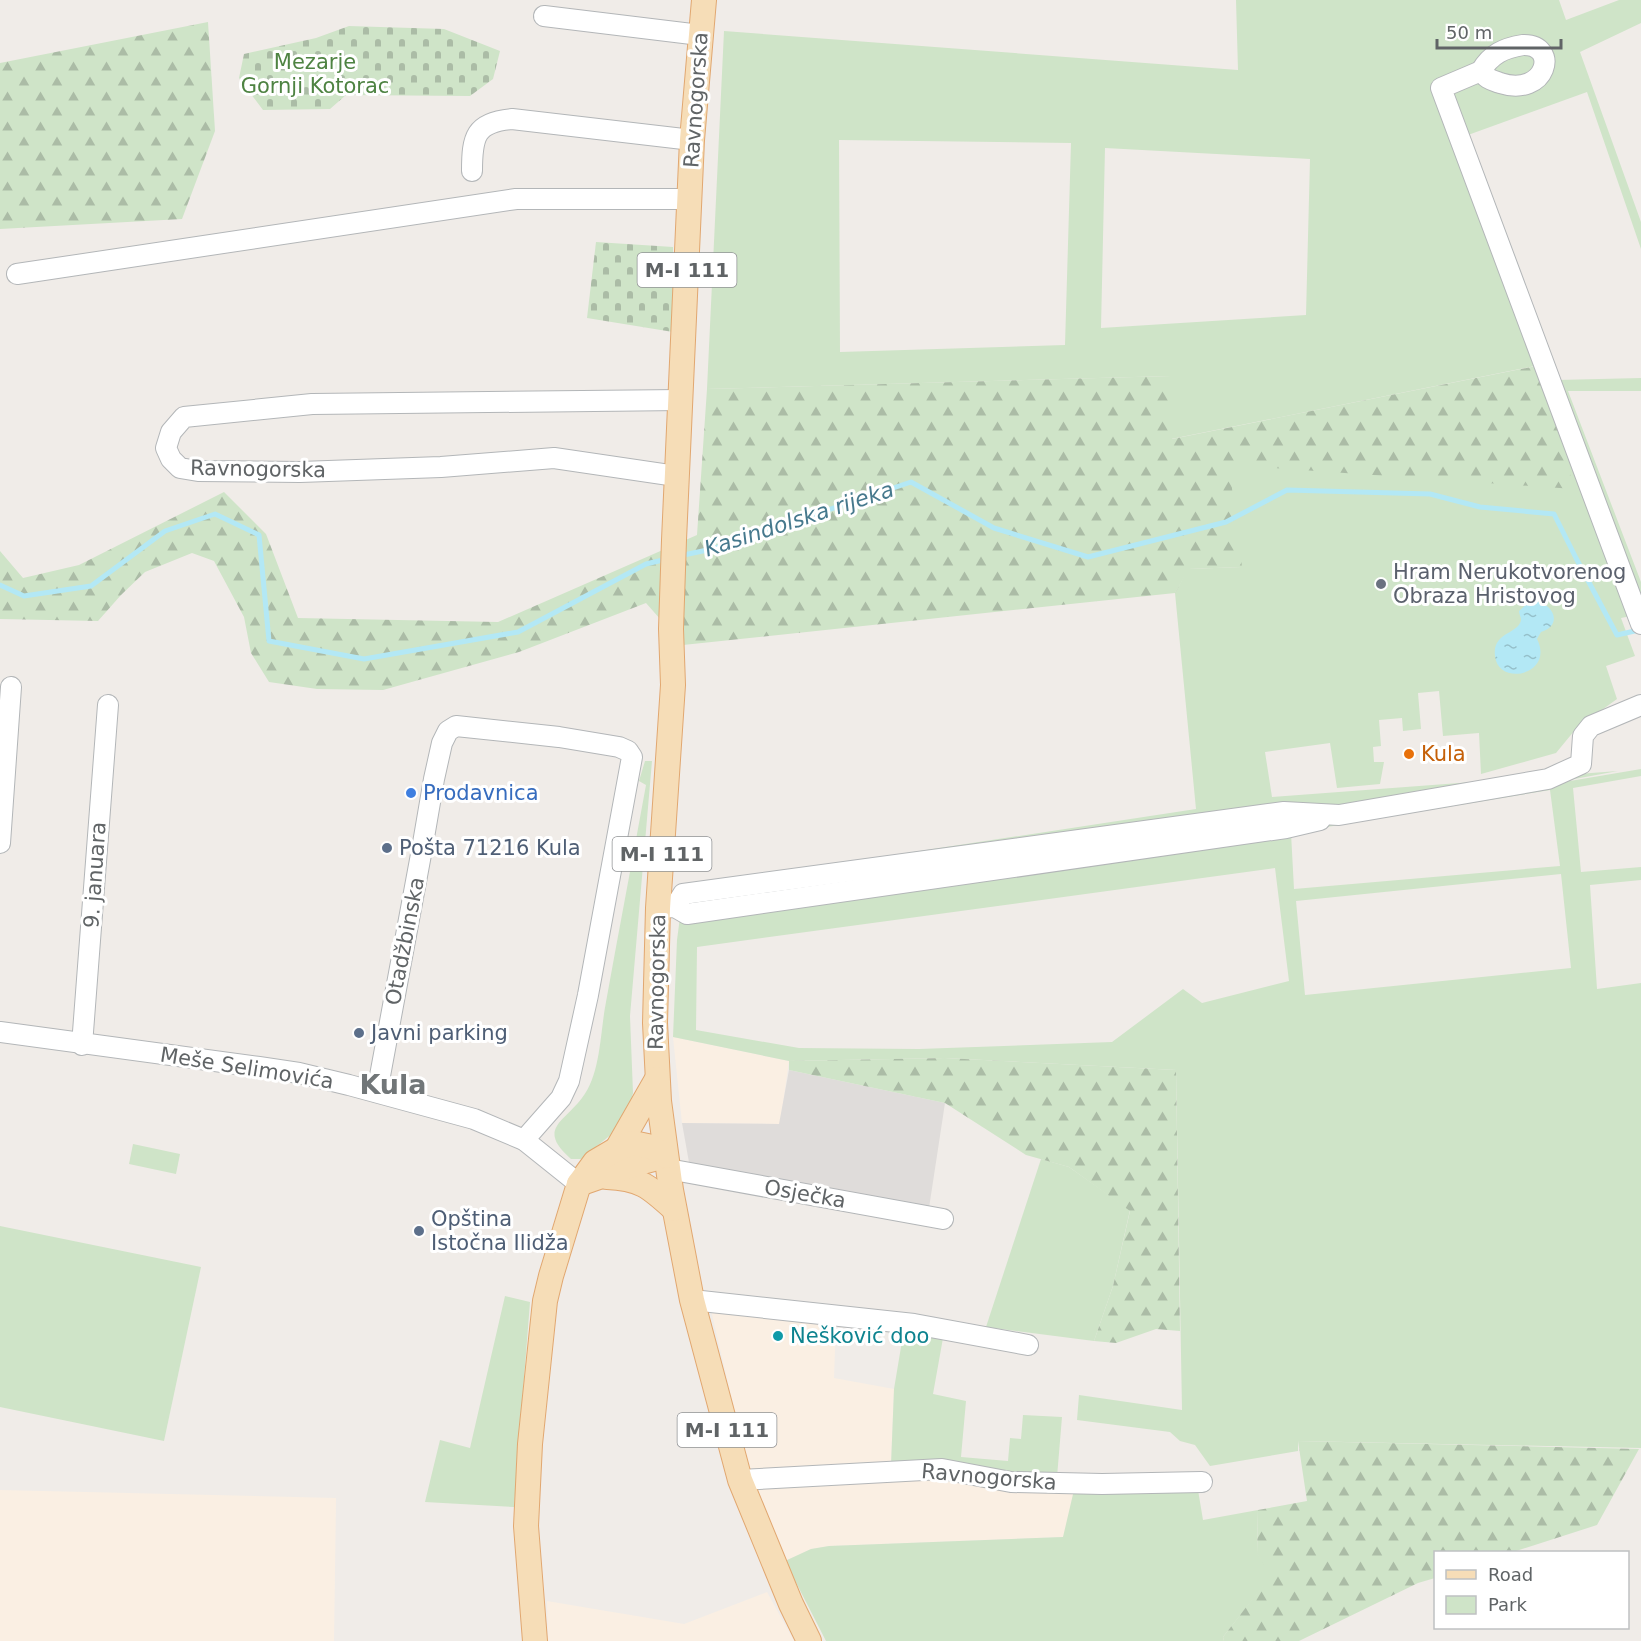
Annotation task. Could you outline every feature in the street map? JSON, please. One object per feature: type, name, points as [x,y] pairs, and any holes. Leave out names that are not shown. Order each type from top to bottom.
[{"type":"main road","name":"Ravnogorska","points":[[704,0],[692,140],[676,476],[671,629],[673,685],[666,907],[655,1023],[657,1078],[674,1209],[692,1300],[740,1480],[791,1604],[809,1641]]},
{"type":"main road","points":[[617,1149],[657,1078]]},
{"type":"main road","points":[[535,1641],[526,1526],[531,1432],[545,1301],[550,1276],[595,1162],[633,1143],[652,1147],[667,1163]]},
{"type":"main road","points":[[589,1180],[667,1163]]},
{"type":"main road","points":[[589,1180],[628,1178],[643,1183],[651,1187],[674,1209]]},
{"type":"street","points":[[544,16],[700,35]]},
{"type":"street","points":[[1481,71],[1441,88],[1641,623]]},
{"type":"street","points":[[472,171],[472,145],[487,124],[498,120],[513,119],[692,140]]},
{"type":"street","points":[[17,274],[516,199],[690,200]]},
{"type":"street","name":"Ravnogorska","points":[[676,476],[554,458],[429,468],[300,472],[198,471],[180,468],[171,459],[166,448],[171,432],[184,417],[312,404],[681,400]]},
{"type":"street","points":[[0,843],[11,687]]},
{"type":"street","name":"9. januara","points":[[82,1044],[108,705]]},
{"type":"street","points":[[666,907],[683,894],[1284,812],[1339,815],[1548,779],[1581,764],[1583,736],[1591,726],[1641,705]]},
{"type":"street","name":"Otadžbinska","points":[[377,1092],[434,779],[447,731],[456,726],[559,737],[622,747],[632,757],[588,995],[569,1081],[561,1098],[524,1140]]},
{"type":"street","name":"Meše Selimovića","points":[[0,1032],[299,1073],[377,1092],[474,1119],[524,1140],[589,1180]]},
{"type":"street","name":"Osječka","points":[[667,1163],[943,1219]]},
{"type":"street","points":[[692,1300],[914,1324],[1028,1345]]},
{"type":"street","name":"Ravnogorska","points":[[740,1480],[942,1469],[1011,1482],[1102,1484],[1202,1482]]},
{"type":"shaded area","points":[[673,1037],[789,1061],[780,1124],[682,1123]]},
{"type":"shaded area","points":[[789,1070],[945,1103],[929,1208],[690,1168],[682,1123],[779,1124]]},
{"type":"shaded area","points":[[711,1310],[836,1322],[834,1378],[894,1389],[891,1465],[749,1473]]},
{"type":"shaded area","points":[[943,1476],[1074,1490],[1064,1537],[829,1546],[811,1549],[785,1561],[756,1489]]},
{"type":"shaded area","points":[[0,1490],[336,1498],[334,1641],[0,1641]]},
{"type":"shaded area","points":[[767,1592],[794,1641],[548,1641],[547,1601],[684,1624]]},
{"type":"green space","points":[[1236,0],[1559,0],[1566,20],[1619,0],[1641,0],[1641,23],[1580,52],[1641,222],[1641,249],[1587,92],[1468,135],[1557,380],[1641,378],[1641,391],[1568,391],[1641,582],[1641,614],[1621,618],[1635,656],[1606,666],[1617,699],[1584,719],[1556,753],[1481,774],[1479,733],[1443,736],[1439,691],[1418,693],[1421,729],[1403,731],[1402,718],[1379,720],[1381,746],[1373,747],[1374,762],[1384,762],[1380,784],[1337,788],[1330,743],[1265,752],[1272,797],[1618,771],[1476,797],[1641,769],[1641,776],[1573,788],[1581,872],[1641,867],[1641,880],[1590,885],[1597,989],[1641,983],[1641,1448],[1298,1441],[1298,1451],[1210,1466],[1195,1445],[1180,1441],[1170,1432],[1077,1420],[1079,1395],[1182,1410],[1176,1070],[945,1058],[789,1061],[673,1037],[677,940],[684,887],[1196,809],[1175,593],[1188,569],[1241,567],[1228,465],[1540,365],[1171,439],[1171,376],[707,389],[724,31],[1238,70]],"holes":[[[839,140],[1071,143],[1065,345],[840,352]],[[1105,148],[1310,159],[1306,315],[1101,328]],[[1550,790],[1560,866],[1294,889],[1291,833]],[[1275,868],[1289,981],[1202,1003],[1183,989],[1112,1042],[919,1049],[799,1048],[696,1030],[697,947]],[[1561,874],[1571,968],[1305,995],[1296,901]]]},
{"type":"green space","points":[[208,22],[215,131],[182,219],[0,229],[0,63]]},
{"type":"green space","name":"Mezarje Gornji Kotorac","points":[[349,26],[444,29],[500,51],[493,79],[470,96],[346,95],[330,109],[263,110],[239,78],[244,54],[316,38]]},
{"type":"green space","points":[[596,242],[673,247],[673,332],[587,318]]},
{"type":"green space","points":[[1541,365],[1574,489],[1229,465],[1242,567],[1189,569],[1175,593],[683,645],[646,603],[519,652],[383,690],[317,689],[269,682],[251,653],[244,617],[214,561],[192,553],[145,572],[98,621],[0,619],[0,551],[23,578],[79,565],[224,492],[266,534],[298,618],[498,622],[697,535],[707,389],[1171,376],[1172,439]]},
{"type":"green space","points":[[645,761],[652,761],[630,1016],[633,1093],[630,1105],[613,1133],[581,1159],[571,1159],[561,1149],[555,1133],[561,1120],[582,1098],[593,1077],[596,1065],[646,785],[639,781]]},
{"type":"green space","points":[[945,1058],[1176,1070],[1180,1331],[1156,1329],[1116,1343],[1094,1341],[1113,1286],[1130,1211],[1069,1167],[1026,1155],[945,1103],[789,1070],[789,1061]]},
{"type":"green space","points":[[133,1144],[180,1154],[176,1174],[129,1164]]},
{"type":"green space","points":[[1041,1159],[1069,1167],[1130,1210],[1113,1286],[1094,1341],[986,1327]]},
{"type":"green space","points":[[0,1226],[201,1267],[164,1441],[0,1407]]},
{"type":"green space","points":[[505,1296],[530,1302],[514,1507],[425,1502],[440,1440],[470,1448]]},
{"type":"green space","points":[[904,1329],[943,1338],[933,1394],[966,1401],[961,1457],[1008,1461],[1010,1438],[1021,1439],[1023,1415],[1062,1417],[1057,1477],[891,1465],[894,1389]]},
{"type":"green space","points":[[1298,1441],[1639,1449],[1597,1525],[1516,1551],[1434,1551],[1434,1578],[1418,1583],[1299,1641],[1224,1641],[1223,1637],[1271,1575],[1257,1554],[1258,1510],[1307,1501]]},
{"type":"green space","points":[[1074,1490],[1198,1490],[1203,1520],[1258,1510],[1257,1553],[1272,1575],[1223,1637],[1224,1641],[826,1641],[785,1561],[811,1549],[829,1546],[1063,1537]]},
{"type":"water","points":[[1535,601],[1551,610],[1554,620],[1552,625],[1541,632],[1537,639],[1540,651],[1538,661],[1524,673],[1514,674],[1505,671],[1498,666],[1495,648],[1501,638],[1519,625],[1521,620],[1519,611],[1529,602]]},
{"type":"waterway","name":"Kasindolska rijeka","points":[[679,556],[712,549],[911,482],[994,528],[1088,557],[1226,522],[1287,490],[1430,494],[1480,507],[1554,514],[1617,635],[1639,630]]},
{"type":"waterway","name":"Kasindolska rijeka","points":[[0,585],[24,596],[91,586],[165,531],[215,514],[259,535],[269,641],[364,659],[518,632],[646,564],[667,559]]},
{"type":"place","name":"Hram Nerukotvorenog Obraza Hristovog","points":[[1381,584]]},
{"type":"place","name":"Kula","points":[[1409,754]]},
{"type":"place","name":"Prodavnica","points":[[411,793]]},
{"type":"place","name":"Pošta 71216 Kula","points":[[387,848]]},
{"type":"place","name":"Javni parking","points":[[359,1033]]},
{"type":"place","name":"Opština Istočna Ilidža","points":[[419,1231]]},
{"type":"place","name":"Nešković doo","points":[[778,1336]]},
{"type":"district","name":"Kula","points":[[393,1084]]}]
